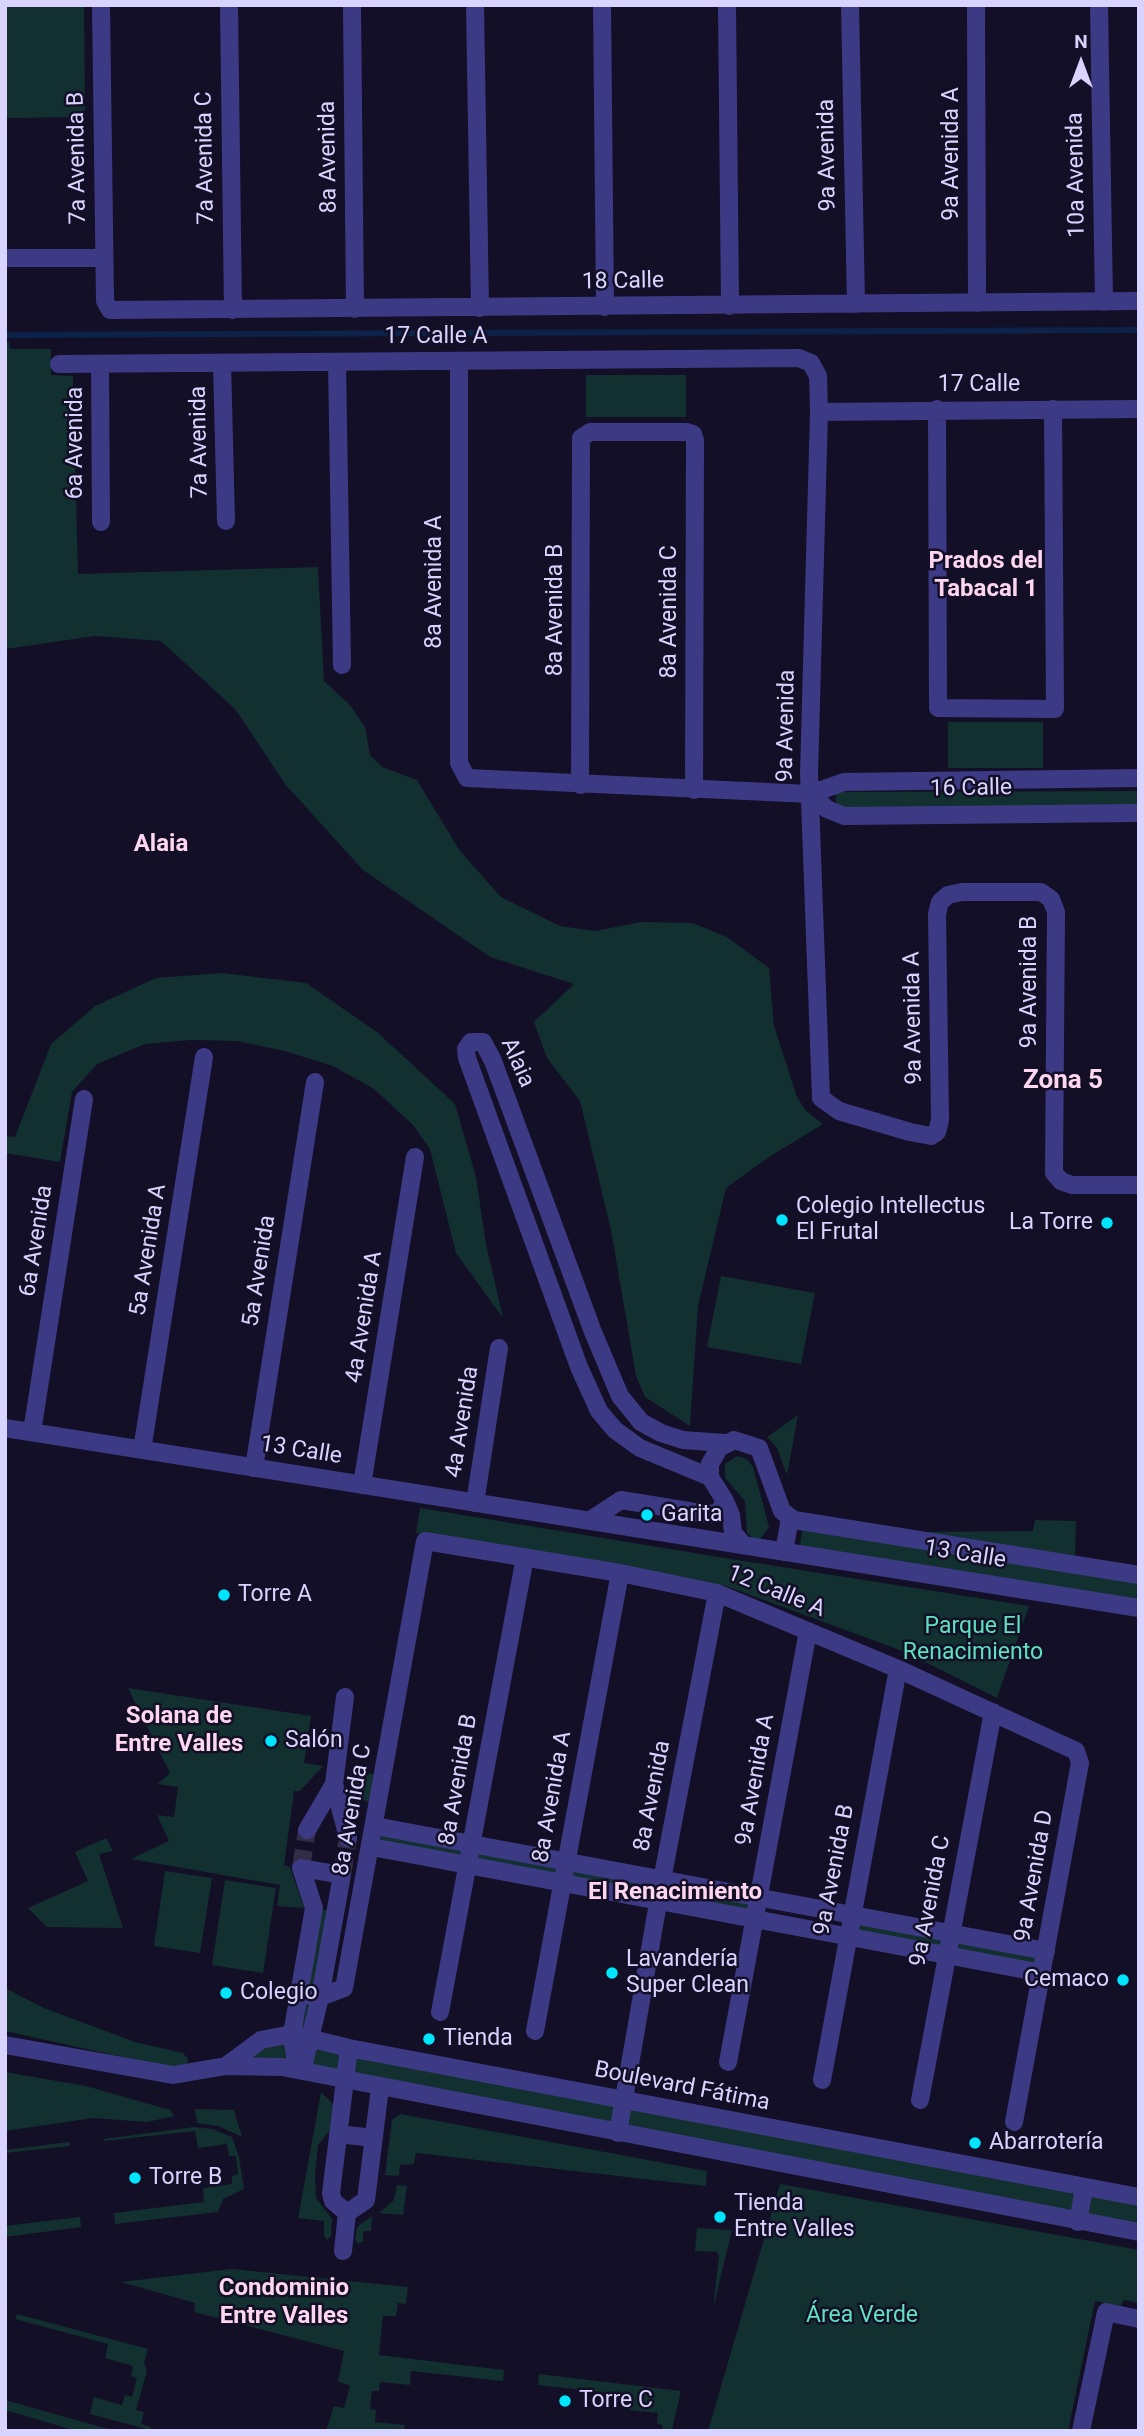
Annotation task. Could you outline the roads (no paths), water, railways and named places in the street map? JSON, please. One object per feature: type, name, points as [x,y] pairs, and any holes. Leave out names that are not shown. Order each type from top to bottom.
[{"type":"street","name":"7a Avenida B","points":[[101,5],[107,309]]},
{"type":"street","name":"7a Avenida C","points":[[229,5],[233,310]]},
{"type":"street","name":"8a Avenida","points":[[352,5],[355,309]]},
{"type":"street","points":[[475,5],[480,308]]},
{"type":"street","points":[[601,5],[604,307]]},
{"type":"street","points":[[727,5],[730,306]]},
{"type":"street","name":"9a Avenida","points":[[850,5],[856,304]]},
{"type":"street","name":"9a Avenida A","points":[[976,5],[977,303]]},
{"type":"street","name":"10a Avenida","points":[[1100,5],[1104,302]]},
{"type":"street","points":[[5,258],[104,258]]},
{"type":"street","name":"18 Calle","points":[[107,309],[1139,301]]},
{"type":"street","name":"17 Calle A","points":[[59,364],[799,358],[811,363]]},
{"type":"street","points":[[337,362],[342,664]]},
{"type":"street","name":"8a Avenida A","points":[[459,362],[459,763],[467,778],[490,780]]},
{"type":"street","name":"7a Avenida","points":[[222,363],[226,521]]},
{"type":"street","name":"9a Avenida","points":[[811,363],[818,376],[819,412],[810,794],[819,987],[820,1092],[826,1104],[839,1111],[931,1136]]},
{"type":"street","name":"6a Avenida","points":[[100,364],[100,522]]},
{"type":"street","points":[[937,409],[938,708],[1055,709],[1053,408]]},
{"type":"street","name":"17 Calle","points":[[819,412],[1139,408]]},
{"type":"street","name":"8a Avenida B","points":[[580,785],[580,442],[583,435],[590,432],[693,434]]},
{"type":"street","name":"8a Avenida C","points":[[693,434],[694,790]]},
{"type":"street","name":"16 Calle","points":[[490,780],[810,794],[844,782],[1139,778]]},
{"type":"street","name":"16 Calle","points":[[810,794],[827,809],[844,816],[1139,813]]},
{"type":"street","name":"9a Avenida A","points":[[931,1136],[939,1129],[940,1120],[937,914],[944,898],[962,892],[1037,892]]},
{"type":"street","name":"9a Avenida B","points":[[1037,892],[1050,897],[1056,912],[1054,1167],[1057,1178],[1067,1184],[1139,1185]]},
{"type":"street","name":"Alaia","points":[[710,1477],[640,1448],[607,1422],[590,1393],[467,1058],[466,1049],[471,1042],[483,1042],[494,1061],[593,1332],[620,1396],[641,1422],[661,1433],[684,1440],[724,1443]]},
{"type":"street","name":"5a Avenida A","points":[[142,1450],[204,1057]]},
{"type":"street","name":"5a Avenida","points":[[254,1468],[315,1082]]},
{"type":"street","name":"6a Avenida","points":[[32,1433],[85,1099]]},
{"type":"street","name":"4a Avenida A","points":[[362,1485],[415,1157]]},
{"type":"street","name":"4a Avenida","points":[[475,1503],[499,1348]]},
{"type":"street","name":"13 Calle","points":[[5,1428],[1139,1608]]},
{"type":"street","points":[[744,1545],[733,1533],[731,1515],[710,1477],[712,1459],[724,1443],[741,1440],[758,1448],[782,1511],[790,1518],[784,1552]]},
{"type":"street","points":[[589,1521],[621,1500],[707,1514],[718,1513],[725,1501]]},
{"type":"street","name":"13 Calle","points":[[790,1518],[1139,1575]]},
{"type":"street","name":"8a Avenida C","points":[[320,1997],[344,1988],[372,1847],[425,1541]]},
{"type":"street","name":"12 Calle A","points":[[425,1541],[717,1592],[898,1669],[1076,1751],[1080,1763]]},
{"type":"street","name":"8a Avenida B","points":[[440,2012],[524,1557]]},
{"type":"street","name":"8a Avenida A","points":[[535,2031],[620,1573]]},
{"type":"street","name":"8a Avenida","points":[[618,2133],[658,1901],[717,1592]]},
{"type":"street","name":"9a Avenida A","points":[[728,2062],[808,1631]]},
{"type":"street","name":"9a Avenida B","points":[[822,2080],[898,1669]]},
{"type":"street","points":[[345,1696],[334,1784],[348,1838]]},
{"type":"street","name":"9a Avenida C","points":[[920,2100],[949,1933],[993,1712]]},
{"type":"street","name":"9a Avenida D","points":[[1014,2122],[1080,1763]]},
{"type":"street","points":[[307,1830],[334,1784]]},
{"type":"street","points":[[375,1826],[1046,1951]]},
{"type":"street","points":[[372,1847],[1042,1973]]},
{"type":"street","points":[[301,1868],[342,1875],[320,1997],[300,2070],[292,2034],[314,1908],[301,1868]]},
{"type":"street","points":[[314,1908],[335,1912]]},
{"type":"street","points":[[299,1994],[320,1997]]},
{"type":"street","name":"Boulevard Fátima","points":[[226,2066],[265,2038],[292,2034],[349,2048],[624,2101],[1139,2197]]},
{"type":"street","name":"Boulevard Fátima","points":[[5,2045],[173,2075],[226,2066],[300,2070],[380,2088],[1139,2232]]},
{"type":"street","points":[[343,2251],[347,2213],[331,2196],[349,2048]]},
{"type":"street","points":[[347,2213],[366,2200],[380,2088]]},
{"type":"street","points":[[338,2134],[374,2137]]},
{"type":"street","points":[[1078,2222],[1084,2188]]},
{"type":"street","points":[[1081,2431],[1106,2312],[1139,2319]]},
{"type":"waterway","points":[[5,335],[1139,330]]},
{"type":"tunnel","points":[[301,1868],[307,1830]]},
{"type":"tunnel","points":[[342,1875],[348,1838]]},
{"type":"place","name":"Colegio Intellectus El Frutal","points":[[782,1220]]},
{"type":"place","name":"La Torre","points":[[1107,1223]]},
{"type":"place","name":"Garita","points":[[647,1515]]},
{"type":"place","name":"Torre A","points":[[224,1595]]},
{"type":"place","name":"Salón","points":[[271,1741]]},
{"type":"place","name":"Lavandería Super Clean","points":[[612,1973]]},
{"type":"place","name":"Cemaco","points":[[1123,1980]]},
{"type":"place","name":"Colegio","points":[[226,1993]]},
{"type":"place","name":"Tienda","points":[[429,2039]]},
{"type":"place","name":"Abarrotería","points":[[975,2143]]},
{"type":"place","name":"Torre B","points":[[135,2178]]},
{"type":"place","name":"Tienda Entre Valles","points":[[720,2217]]},
{"type":"place","name":"Torre C","points":[[565,2401]]},
{"type":"district","name":"Prados del Tabacal 1","points":[[986,576]]},
{"type":"district","name":"Alaia","points":[[161,845]]},
{"type":"district","name":"Zona 5","points":[[1063,1081]]},
{"type":"district","name":"Solana de Entre Valles","points":[[179,1731]]},
{"type":"district","name":"El Renacimiento","points":[[675,1893]]},
{"type":"district","name":"Condominio Entre Valles","points":[[284,2303]]},
{"type":"park label","name":"Parque El Renacimiento","points":[[973,1640]]},
{"type":"park label","name":"Área Verde","points":[[862,2316]]}]
